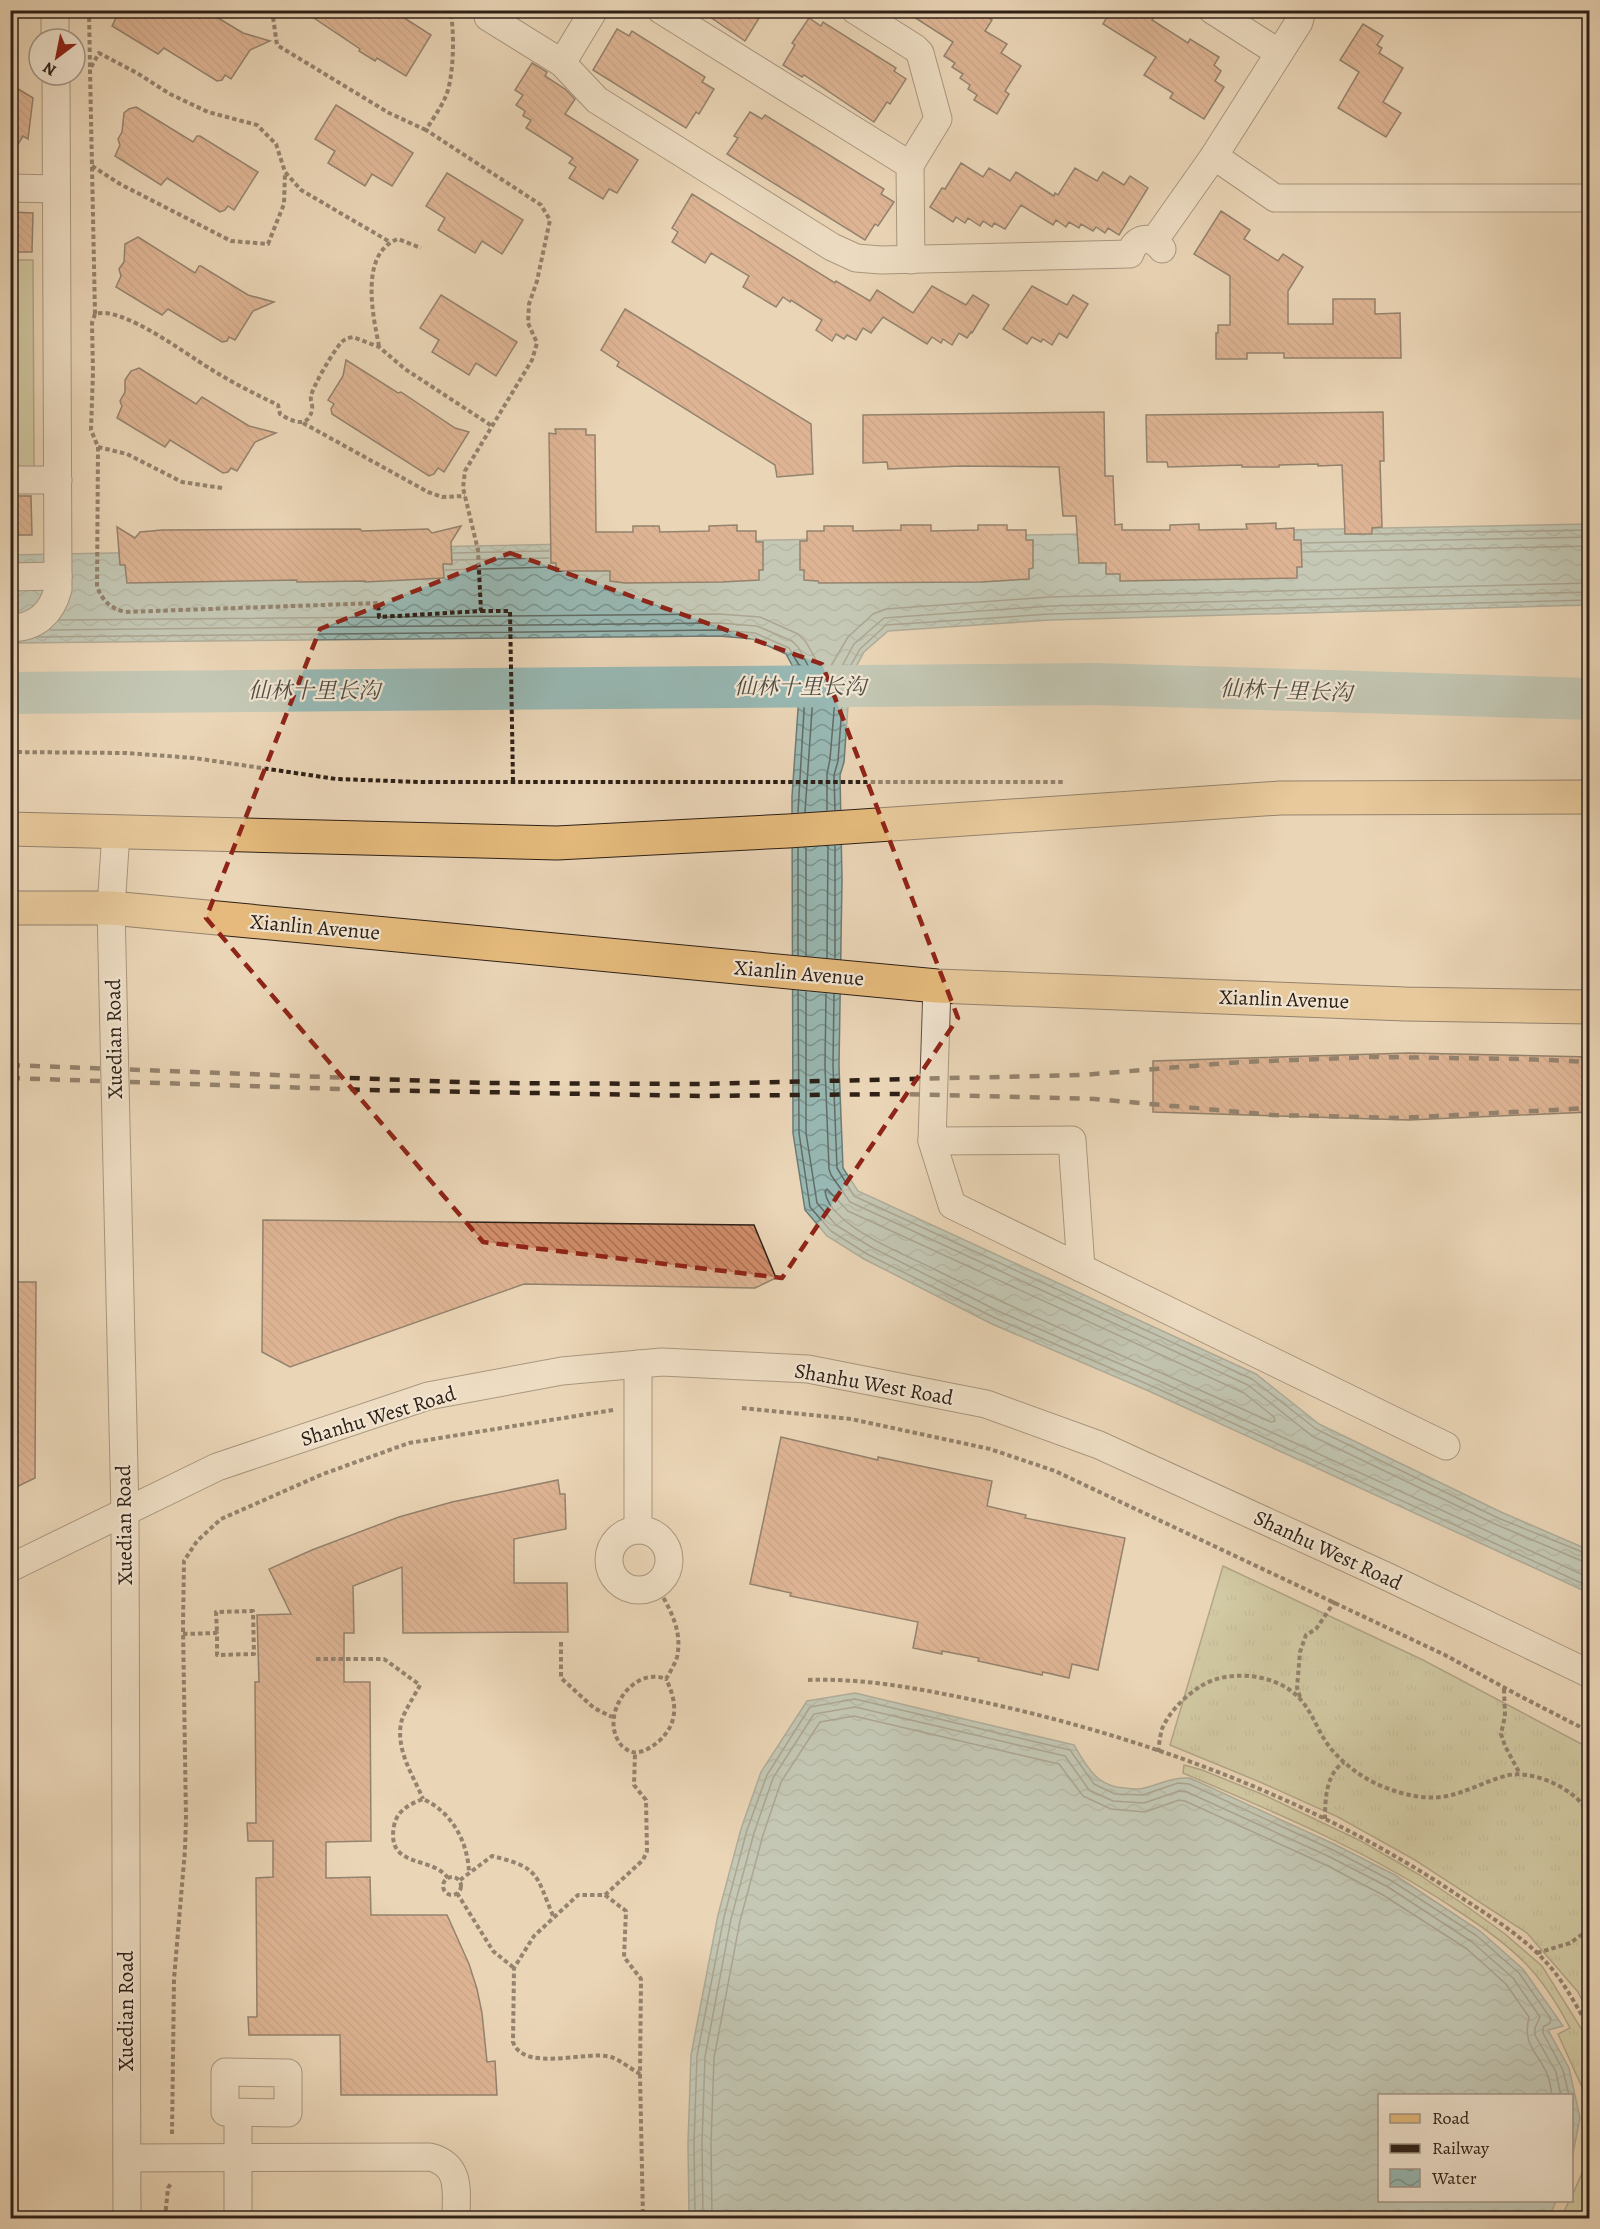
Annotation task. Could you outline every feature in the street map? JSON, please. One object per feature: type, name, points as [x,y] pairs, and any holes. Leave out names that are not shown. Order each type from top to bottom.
[{"type":"main road","points":[[10,829],[557,843],[788,831],[1280,798],[1590,797]]},
{"type":"main road","name":"Xianlin Avenue","points":[[10,908],[111,908],[937,986],[1405,1004],[1590,1007]]},
{"type":"street","points":[[55,10],[56,27]]},
{"type":"street","points":[[562,63],[594,10]]},
{"type":"street","points":[[661,10],[910,165]]},
{"type":"street","points":[[855,10],[915,48],[922,59],[938,119],[910,165],[911,260]]},
{"type":"street","points":[[1212,10],[1279,53]]},
{"type":"street","points":[[488,17],[562,63],[597,100],[831,247],[856,258],[868,260],[911,260],[1130,254],[1136,242],[1143,239],[1158,245],[1299,22],[1302,10]]},
{"type":"street","points":[[10,628],[22,628],[42,618],[55,600],[58,576],[56,87]]},
{"type":"street","points":[[1214,156],[1275,198],[1590,198]]},
{"type":"street","points":[[10,188],[56,189]]},
{"type":"street","points":[[10,480],[58,480]]},
{"type":"street","points":[[10,577],[58,576]]},
{"type":"street","name":"Xuedian Road","points":[[116,832],[111,908],[125,1513],[127,2218]]},
{"type":"street","points":[[937,986],[932,1141],[952,1205],[1446,1446]]},
{"type":"street","points":[[932,1141],[1072,1140],[1081,1268]]},
{"type":"street","name":"Shanhu West Road","points":[[10,1568],[217,1467],[428,1396],[562,1371],[662,1362],[808,1369],[986,1404],[1099,1445],[1388,1577],[1590,1674]]},
{"type":"street","points":[[638,1364],[638,1530]]},
{"type":"street","points":[[638,1530],[654,1533],[668,1548],[670,1559],[668,1569],[664,1578],[656,1586],[636,1590],[625,1587],[611,1571],[610,1550],[623,1534],[638,1530]]},
{"type":"street","points":[[238,2113],[238,2218]]},
{"type":"street","points":[[127,2158],[430,2157],[444,2162],[453,2174],[456,2187],[456,2218]]},
{"type":"path","points":[[89,10],[95,314],[92,323],[91,430],[98,447],[97,587],[101,597],[116,609],[125,612],[378,603],[379,617],[510,611],[513,782]]},
{"type":"path","points":[[272,10],[277,45],[389,113],[426,130],[541,205],[550,220],[537,281],[529,304],[528,323],[537,343],[532,360],[465,471],[463,488],[478,550],[481,611]]},
{"type":"path","points":[[426,130],[446,97],[454,25],[450,10]]},
{"type":"path","points":[[90,69],[99,53],[170,94],[208,112],[257,125],[276,144],[285,172],[284,204],[268,244],[231,242],[92,166]]},
{"type":"path","points":[[285,172],[301,190],[390,242]]},
{"type":"path","points":[[379,347],[373,324],[371,290],[376,266],[390,242],[398,239],[421,248]]},
{"type":"path","points":[[95,314],[102,311],[148,329],[210,369],[278,405],[280,414],[292,422],[302,423],[428,492],[442,497],[465,496]]},
{"type":"path","points":[[302,423],[308,420],[311,414],[313,408],[311,396],[331,357],[342,340],[353,337],[379,347],[405,369],[492,426]]},
{"type":"path","points":[[98,447],[127,454],[174,479],[222,488]]},
{"type":"path","points":[[10,752],[126,753],[194,758],[336,779],[420,782],[1067,782]]},
{"type":"path","points":[[172,2138],[174,1979],[186,1819],[184,1561],[197,1541],[221,1519],[323,1474],[409,1443],[623,1408]]},
{"type":"path","points":[[742,1408],[851,1419],[990,1449],[1055,1471],[1335,1601],[1445,1655],[1590,1732]]},
{"type":"path","points":[[656,1586],[670,1608],[678,1634],[677,1658],[666,1679]]},
{"type":"path","points":[[1335,1601],[1316,1629],[1306,1635],[1300,1652],[1297,1688],[1300,1698],[1330,1748],[1344,1762],[1363,1777],[1391,1790],[1418,1797],[1440,1798],[1507,1775],[1520,1774],[1539,1778],[1568,1790],[1579,1799],[1590,1816]]},
{"type":"path","points":[[253,1611],[254,1654],[217,1654],[217,1633],[216,1612],[253,1611]]},
{"type":"path","points":[[183,1634],[217,1633]]},
{"type":"path","points":[[561,1642],[561,1678],[594,1708],[612,1717]]},
{"type":"path","points":[[316,1659],[384,1659],[420,1685],[401,1722],[402,1751],[423,1798],[435,1804],[447,1816],[464,1843],[469,1856],[470,1873]]},
{"type":"path","points":[[1158,1752],[1162,1729],[1175,1708],[1190,1693],[1207,1682],[1236,1675],[1258,1677],[1284,1686],[1300,1698]]},
{"type":"path","points":[[654,1676],[666,1679],[674,1698],[675,1707],[671,1727],[653,1746],[640,1752],[634,1753],[624,1748],[614,1732],[612,1717],[619,1702],[639,1680],[654,1676]]},
{"type":"path","points":[[808,1680],[843,1679],[896,1684],[1006,1707],[1113,1737],[1259,1787],[1375,1843],[1443,1884],[1488,1915],[1537,1953],[1565,1986],[1590,2029]]},
{"type":"path","points":[[1504,1688],[1505,1716],[1501,1734],[1520,1774]]},
{"type":"path","points":[[605,1895],[643,1860],[647,1851],[646,1800],[634,1785],[634,1753]]},
{"type":"path","points":[[1325,1819],[1329,1780],[1337,1766],[1344,1762]]},
{"type":"path","points":[[423,1798],[399,1814],[394,1827],[394,1843],[401,1855],[418,1864],[433,1865],[448,1878]]},
{"type":"path","points":[[460,1881],[492,1856],[522,1864],[537,1879],[554,1918]]},
{"type":"path","points":[[455,1877],[460,1881],[462,1886],[457,1893],[449,1894],[445,1891],[443,1885],[448,1878],[455,1877]]},
{"type":"path","points":[[457,1893],[494,1951],[514,1968]]},
{"type":"path","points":[[640,2074],[610,2057],[533,2058],[519,2052],[513,2042],[514,1968],[534,1936],[578,1895],[605,1895],[626,1911],[624,1957],[640,1979],[643,2218]]},
{"type":"path","points":[[1537,1953],[1570,1943],[1590,1929]]},
{"type":"path","points":[[165,2218],[168,2188],[180,2176]]},
{"type":"highlighted area","points":[[510,553],[822,664],[958,1018],[782,1278],[483,1242],[206,918],[320,629]]},
{"type":"green space","points":[[10,260],[33,260],[34,468],[11,468]]},
{"type":"green space","points":[[1223,1566],[1423,1660],[1589,1748],[1589,2013],[1578,1992],[1527,1933],[1415,1860],[1338,1817],[1170,1745]]},
{"type":"green space","points":[[1184,1765],[1202,1770],[1264,1795],[1361,1841],[1418,1874],[1469,1908],[1505,1934],[1542,1966],[1589,2041],[1589,2218],[1561,2218],[1569,2202],[1573,2202],[1573,2194],[1585,2166],[1588,2132],[1586,2096],[1558,2034],[1570,2028],[1551,1995],[1534,1972],[1492,1935],[1423,1888],[1390,1869],[1253,1803],[1183,1773]]},
{"type":"water","points":[[1589,524],[1589,605],[1051,620],[888,631],[864,652],[850,678],[844,762],[840,775],[842,880],[839,1066],[843,1168],[858,1191],[1256,1374],[1319,1424],[1501,1512],[1589,1550],[1589,1593],[1151,1392],[992,1324],[864,1259],[827,1236],[805,1210],[793,1133],[792,797],[800,680],[786,654],[753,639],[719,636],[11,643],[10,555]]},
{"type":"water","points":[[855,1693],[1074,1745],[1094,1774],[1100,1780],[1115,1787],[1140,1789],[1172,1780],[1190,1778],[1336,1845],[1395,1875],[1480,1931],[1523,1969],[1563,2026],[1548,2030],[1569,2068],[1580,2118],[1573,2153],[1573,2094],[1378,2094],[1378,2202],[1556,2202],[1549,2218],[689,2218],[688,2143],[691,2055],[718,1915],[741,1829],[761,1772],[807,1701]]},
{"type":"building","points":[[120,10],[205,10],[243,33],[270,41],[250,50],[231,79],[225,75],[222,80],[217,81],[164,48],[158,54],[112,26]]},
{"type":"building","points":[[302,10],[392,10],[431,35],[406,76],[377,58],[375,61],[359,51],[360,49]]},
{"type":"building","points":[[700,10],[764,10],[745,41]]},
{"type":"building","points":[[903,10],[976,10],[992,20],[985,31],[1007,44],[1001,53],[1021,66],[1005,91],[1009,94],[997,114],[974,100],[977,95],[968,89],[970,85],[960,78],[963,74],[952,67],[955,63],[944,56],[953,42]]},
{"type":"building","points":[[1111,10],[1158,10],[1152,20],[1188,43],[1190,39],[1219,57],[1214,65],[1221,71],[1215,81],[1224,87],[1204,119],[1170,98],[1173,93],[1144,75],[1156,57],[1103,24]]},
{"type":"building","points":[[809,18],[821,26],[823,22],[896,68],[894,71],[906,79],[890,104],[887,102],[874,122],[804,75],[802,77],[783,65],[795,45],[792,43]]},
{"type":"building","points":[[1363,24],[1383,36],[1377,45],[1382,48],[1379,53],[1403,68],[1383,102],[1401,113],[1386,137],[1338,108],[1359,72],[1340,60]]},
{"type":"building","points":[[617,29],[629,36],[632,31],[705,77],[702,82],[714,89],[699,114],[696,112],[686,128],[593,70]]},
{"type":"building","points":[[532,63],[547,72],[545,76],[565,89],[575,99],[565,114],[638,160],[617,193],[609,189],[603,199],[569,178],[576,167],[569,163],[573,158],[526,128],[531,120],[523,116],[525,111],[516,105],[523,95],[515,90]]},
{"type":"building","points":[[10,84],[33,98],[28,139],[23,136],[10,157]]},
{"type":"building","points":[[336,105],[413,153],[392,186],[372,174],[365,186],[328,163],[335,151],[315,139]]},
{"type":"building","points":[[136,107],[193,142],[197,136],[200,136],[258,172],[234,210],[228,206],[220,212],[167,178],[161,185],[115,156],[120,145],[118,139],[122,132],[124,113]]},
{"type":"building","points":[[750,112],[762,119],[765,115],[884,189],[881,194],[894,202],[878,226],[875,224],[865,240],[727,154],[738,138],[734,136]]},
{"type":"building","points":[[961,163],[983,177],[989,168],[1010,181],[1016,172],[1054,196],[1055,193],[1058,195],[1075,168],[1097,181],[1103,172],[1124,185],[1130,176],[1148,188],[1119,235],[1108,228],[1105,233],[1096,227],[1093,231],[1081,224],[1079,228],[1069,222],[1066,227],[1056,220],[1053,225],[1021,205],[1005,229],[994,223],[992,227],[983,221],[980,226],[968,218],[965,223],[956,217],[953,222],[930,207],[942,188],[945,189]]},
{"type":"building","points":[[447,173],[523,220],[502,254],[482,241],[475,253],[438,230],[445,218],[426,206]]},
{"type":"building","points":[[692,194],[835,283],[836,281],[870,301],[877,290],[913,313],[932,286],[966,305],[973,295],[989,305],[972,333],[967,338],[959,333],[952,345],[943,339],[941,343],[932,337],[927,344],[883,317],[871,333],[863,328],[856,340],[847,335],[844,339],[836,334],[832,341],[816,330],[822,320],[791,300],[790,302],[783,297],[776,307],[743,287],[749,276],[711,253],[705,263],[672,242],[678,232],[672,228]]},
{"type":"building","points":[[1221,211],[1250,230],[1244,239],[1278,261],[1283,254],[1303,267],[1288,291],[1288,324],[1333,324],[1333,299],[1375,299],[1375,314],[1400,313],[1401,358],[1284,358],[1284,353],[1247,353],[1247,359],[1216,359],[1218,325],[1230,325],[1230,276],[1194,254]]},
{"type":"building","points":[[10,212],[33,213],[32,252],[10,252]]},
{"type":"building","points":[[138,237],[195,273],[201,266],[248,295],[274,302],[253,311],[235,340],[229,337],[227,341],[222,342],[168,309],[162,315],[116,287],[121,276],[119,269],[124,262],[125,244]]},
{"type":"building","points":[[1032,286],[1067,305],[1073,295],[1088,304],[1067,338],[1059,333],[1052,345],[1043,339],[1041,342],[1032,337],[1027,344],[1003,329]]},
{"type":"building","points":[[441,295],[517,342],[496,376],[476,363],[469,375],[432,352],[439,340],[420,328]]},
{"type":"building","points":[[625,309],[811,424],[813,474],[777,477],[775,465],[617,366],[619,362],[601,350]]},
{"type":"building","points":[[346,360],[398,393],[401,392],[455,428],[469,432],[444,472],[438,468],[434,474],[429,476],[332,414],[331,409],[334,404],[328,400],[343,376]]},
{"type":"building","points":[[139,368],[196,404],[202,397],[249,426],[276,433],[255,442],[237,471],[231,468],[228,472],[223,473],[170,440],[165,447],[117,418],[122,406],[120,401],[125,392],[125,380],[131,371]]},
{"type":"building","points":[[1104,412],[1105,476],[1113,476],[1115,525],[1122,524],[1122,530],[1170,530],[1170,525],[1199,524],[1199,530],[1247,529],[1246,524],[1276,523],[1276,529],[1294,528],[1294,540],[1301,540],[1302,567],[1297,567],[1297,578],[1120,581],[1120,574],[1106,574],[1106,563],[1079,563],[1076,516],[1063,516],[1059,467],[961,466],[888,469],[887,462],[863,463],[863,415]]},
{"type":"building","points":[[1383,412],[1384,461],[1380,461],[1382,527],[1372,528],[1372,534],[1345,534],[1342,465],[1168,467],[1167,462],[1147,462],[1146,415]]},
{"type":"building","points":[[555,429],[586,429],[586,435],[595,435],[596,532],[633,532],[633,526],[659,526],[660,532],[709,531],[709,526],[737,525],[737,531],[756,531],[756,542],[763,542],[763,570],[759,570],[759,580],[625,583],[610,581],[610,571],[556,571],[556,563],[551,563],[549,433],[556,434]]},
{"type":"building","points":[[10,496],[31,496],[32,535],[10,535]]},
{"type":"building","points":[[901,525],[931,525],[931,531],[978,530],[978,525],[1007,525],[1007,530],[1026,530],[1026,540],[1033,540],[1033,568],[1029,569],[1029,579],[981,582],[819,583],[804,580],[804,570],[800,570],[800,541],[807,541],[807,531],[824,531],[824,526],[853,526],[853,531],[901,530]]},
{"type":"building","points":[[461,526],[451,542],[452,564],[443,564],[444,578],[365,582],[297,582],[297,580],[127,583],[125,565],[120,565],[117,527],[135,538],[140,532],[162,530],[428,529],[432,533]]},
{"type":"building","points":[[1409,1053],[1590,1057],[1590,1112],[1409,1120],[1153,1112],[1153,1061]]},
{"type":"building","points":[[263,1220],[754,1225],[776,1278],[755,1288],[524,1284],[290,1367],[262,1352]]},
{"type":"building","points":[[10,1282],[36,1282],[35,1478],[10,1490]]},
{"type":"building","points":[[781,1437],[878,1460],[878,1457],[992,1481],[987,1506],[1026,1515],[1025,1518],[1125,1538],[1098,1670],[1072,1664],[1069,1678],[1043,1672],[1042,1675],[978,1661],[979,1658],[913,1648],[918,1622],[790,1596],[791,1593],[750,1584]]},
{"type":"building","points":[[558,1480],[560,1494],[565,1494],[566,1529],[514,1539],[514,1583],[567,1583],[568,1632],[403,1633],[402,1567],[353,1586],[354,1633],[344,1633],[344,1682],[370,1682],[371,1841],[326,1842],[326,1878],[370,1877],[371,1915],[447,1915],[469,1964],[477,1989],[487,2062],[495,2061],[497,2095],[341,2095],[340,2035],[249,2035],[248,2017],[257,2017],[256,1878],[273,1877],[273,1841],[248,1841],[247,1823],[256,1823],[255,1682],[259,1682],[257,1615],[291,1614],[269,1569],[399,1517],[452,1502]]},
{"type":"waterway","name":"仙林十里长沟","points":[[10,693],[1095,684],[1590,699]]},
{"type":"railway","points":[[10,1065],[484,1083],[695,1084],[1082,1075],[1241,1062],[1372,1057],[1590,1062]]},
{"type":"railway","points":[[10,1078],[369,1090],[701,1096],[898,1094],[1095,1099],[1273,1115],[1399,1118],[1590,1108]]}]
